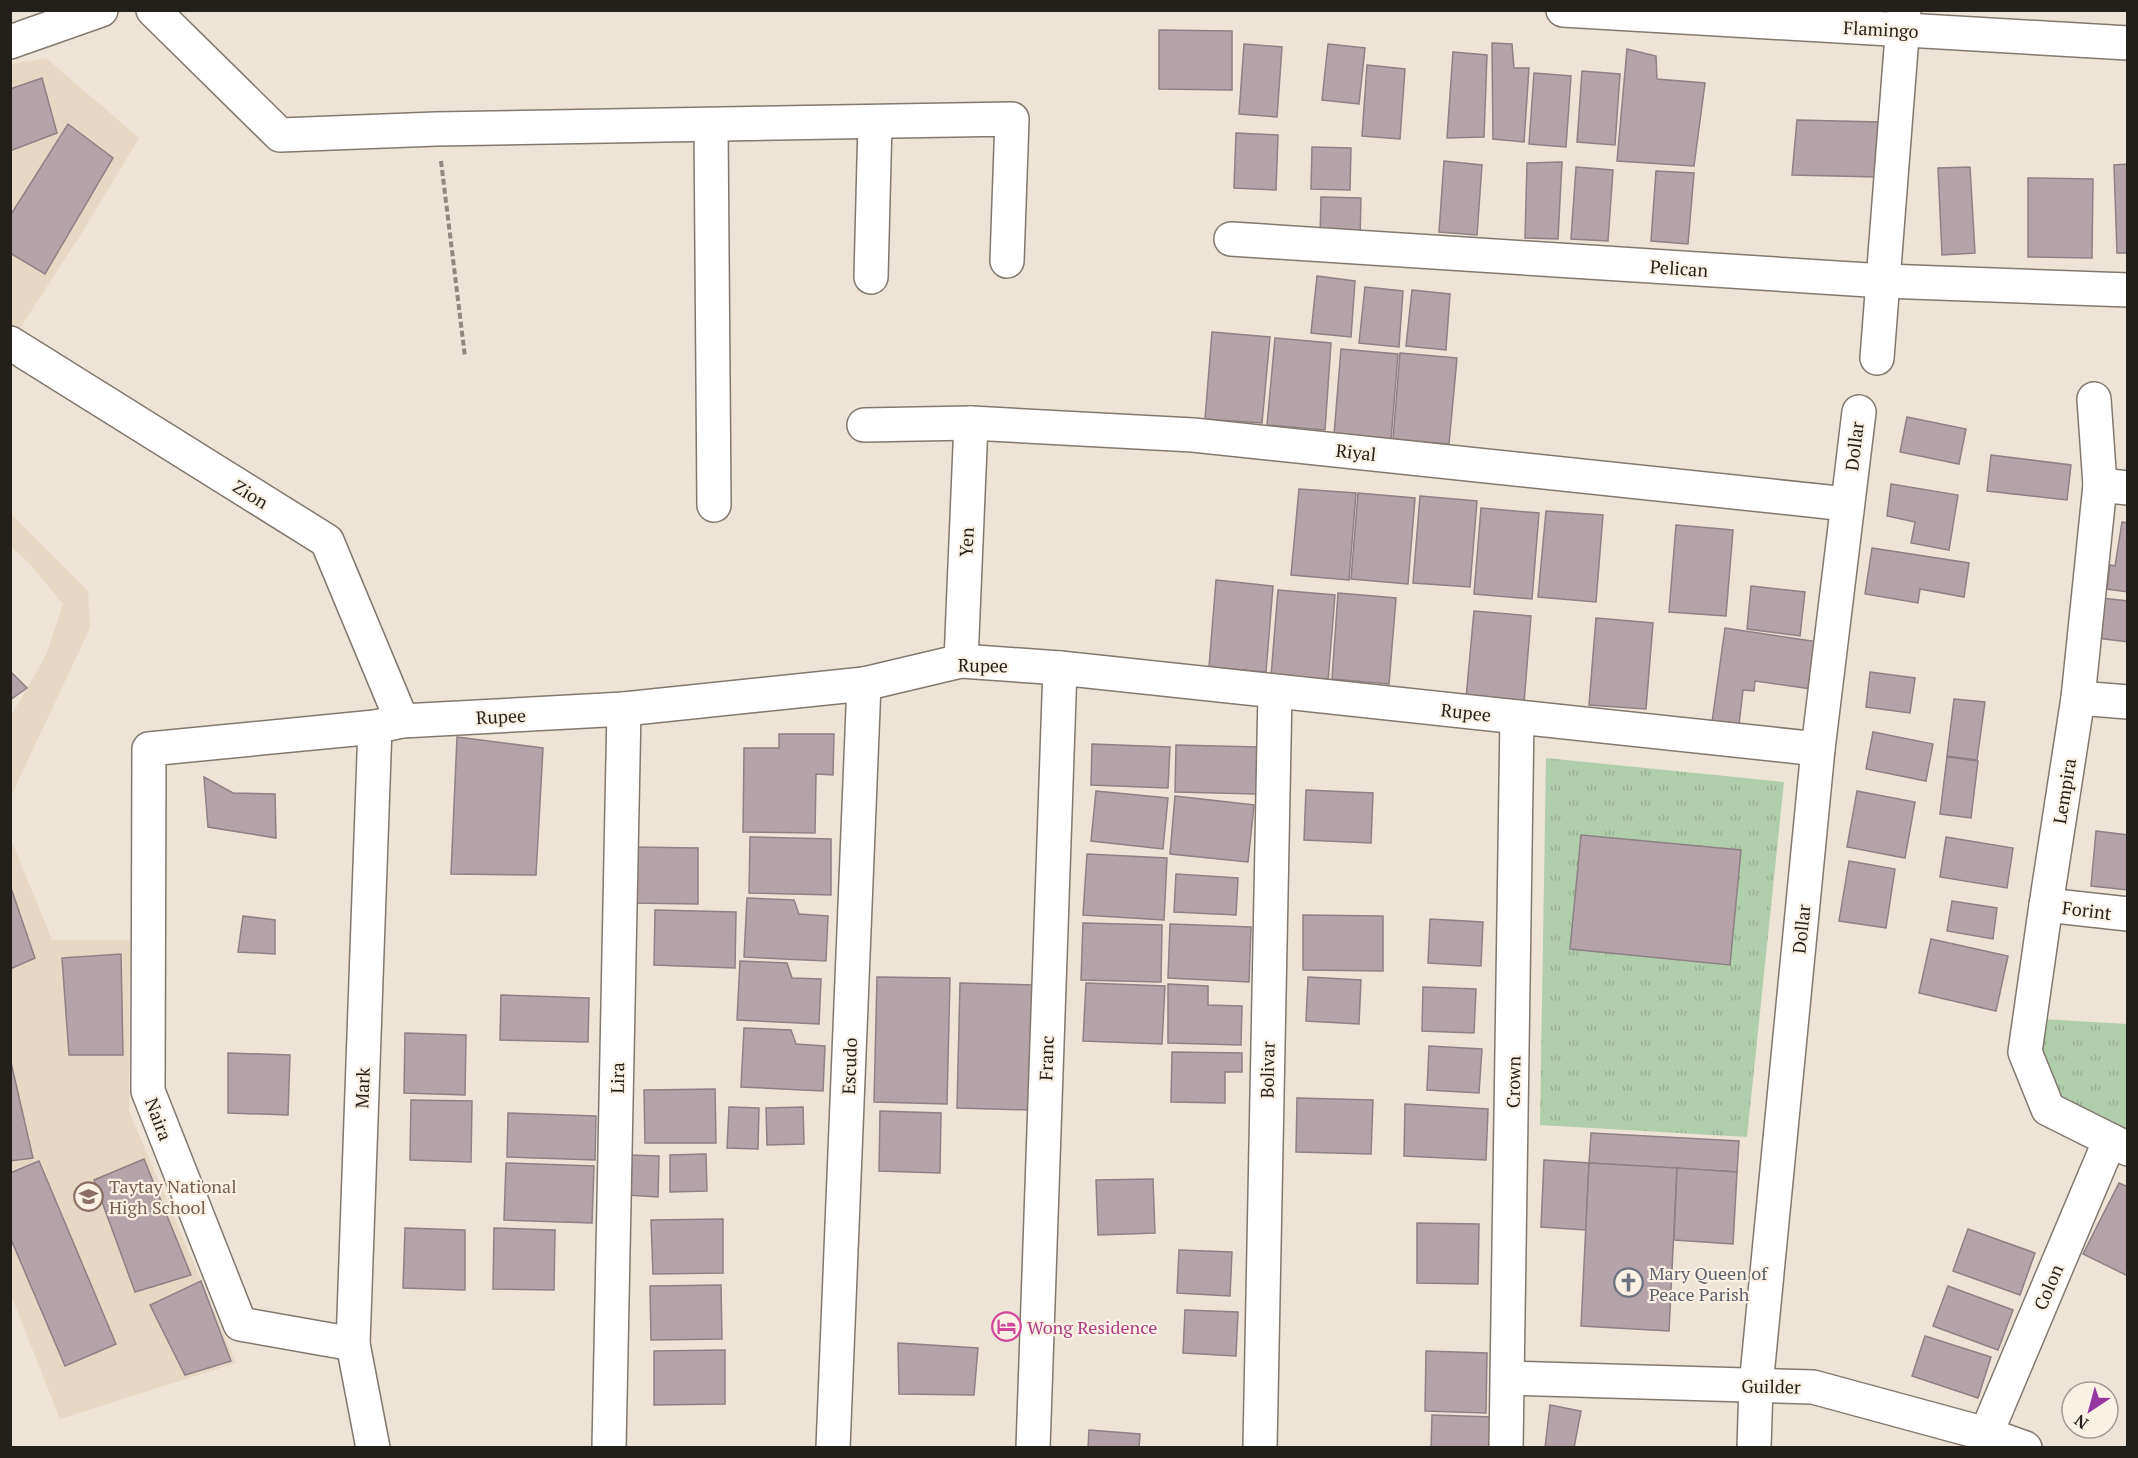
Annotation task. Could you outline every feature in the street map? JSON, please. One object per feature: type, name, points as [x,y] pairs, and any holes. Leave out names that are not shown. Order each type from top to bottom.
[{"type":"street","points":[[10,42],[101,10]]},
{"type":"street","points":[[153,10],[280,135],[436,129],[1012,119],[1007,261]]},
{"type":"street","name":"Flamingo","points":[[1563,10],[1903,21],[2127,43]]},
{"type":"street","points":[[1877,358],[1903,21]]},
{"type":"street","points":[[871,277],[875,122]]},
{"type":"street","points":[[711,125],[714,505]]},
{"type":"street","name":"Pelican","points":[[1232,239],[1884,281],[2127,290]]},
{"type":"street","name":"Zion","points":[[10,343],[327,541],[389,724]]},
{"type":"street","name":"Lempira","points":[[2094,399],[2114,486],[2078,698],[2025,1052],[2048,1109],[2119,1144]]},
{"type":"street","name":"Dollar","points":[[1754,1448],[1756,1386],[1818,749],[1859,412]]},
{"type":"street","name":"Riyal","points":[[864,426],[971,423],[1193,435],[1847,504]]},
{"type":"street","name":"Yen","points":[[961,661],[971,423]]},
{"type":"street","name":"Rupee","points":[[149,749],[389,724],[624,710],[864,684],[961,661],[1060,668],[1818,749]]},
{"type":"street","name":"Franc","points":[[1033,1448],[1060,668]]},
{"type":"street","name":"Escudo","points":[[833,1448],[864,684]]},
{"type":"street","name":"Bolivar","points":[[1260,1448],[1275,692]]},
{"type":"street","points":[[2078,698],[2127,702]]},
{"type":"street","name":"Lira","points":[[609,1448],[624,710]]},
{"type":"street","name":"Crown","points":[[1506,1448],[1509,1378],[1517,717]]},
{"type":"street","name":"Mark","points":[[373,1448],[353,1344],[389,724]]},
{"type":"street","name":"Naira","points":[[149,749],[148,1091],[240,1324],[353,1344]]},
{"type":"street","name":"Forint","points":[[2046,905],[2127,914]]},
{"type":"street","name":"Colon","points":[[1986,1434],[2119,1144]]},
{"type":"street","name":"Guilder","points":[[1509,1378],[1813,1387],[1986,1434],[2025,1448]]},
{"type":"path","points":[[436,129],[465,357]]},
{"type":"shaded area","points":[[46,58],[139,138],[83,231],[11,342],[11,64]]},
{"type":"shaded area","points":[[11,514],[88,591],[90,628],[11,796],[11,716],[46,655],[63,604],[30,564],[11,546]]},
{"type":"shaded area","name":"Taytay National High School","points":[[10,837],[52,940],[130,940],[129,1111],[236,1363],[60,1419],[11,1295]]},
{"type":"green space","points":[[1546,758],[1784,782],[1747,1137],[1540,1125]]},
{"type":"green space","points":[[2042,1019],[2127,1024],[2127,1132],[2058,1094],[2040,1063]]},
{"type":"building","points":[[1159,30],[1232,31],[1232,90],[1159,89]]},
{"type":"building","points":[[1492,43],[1512,44],[1514,68],[1529,68],[1524,142],[1493,139]]},
{"type":"building","points":[[1244,44],[1282,47],[1277,117],[1239,114]]},
{"type":"building","points":[[1328,44],[1365,48],[1359,104],[1322,100]]},
{"type":"building","points":[[1627,49],[1656,56],[1657,79],[1705,83],[1694,166],[1617,161]]},
{"type":"building","points":[[1453,52],[1487,55],[1484,137],[1447,138]]},
{"type":"building","points":[[1367,65],[1405,69],[1400,139],[1362,136]]},
{"type":"building","points":[[1582,71],[1620,74],[1615,145],[1577,142]]},
{"type":"building","points":[[1534,73],[1571,76],[1566,147],[1529,144]]},
{"type":"building","points":[[42,78],[57,133],[10,151],[10,89]]},
{"type":"building","points":[[1797,120],[1880,122],[1877,177],[1792,175]]},
{"type":"building","points":[[68,124],[113,158],[45,274],[10,253],[10,216]]},
{"type":"building","points":[[1236,133],[1278,135],[1276,190],[1234,188]]},
{"type":"building","points":[[1312,147],[1351,148],[1350,190],[1311,189]]},
{"type":"building","points":[[1444,161],[1482,165],[1477,235],[1439,232]]},
{"type":"building","points":[[1562,162],[1558,239],[1525,238],[1527,163]]},
{"type":"building","points":[[2128,164],[2128,253],[2117,253],[2114,165]]},
{"type":"building","points":[[1576,167],[1613,170],[1608,241],[1571,239]]},
{"type":"building","points":[[1970,167],[1975,253],[1942,255],[1938,168]]},
{"type":"building","points":[[1656,171],[1694,173],[1688,244],[1651,241]]},
{"type":"building","points":[[2028,178],[2093,179],[2092,258],[2028,257]]},
{"type":"building","points":[[1321,197],[1361,198],[1360,241],[1320,239]]},
{"type":"building","points":[[1317,276],[1355,281],[1351,337],[1311,333]]},
{"type":"building","points":[[1365,287],[1403,291],[1399,347],[1359,343]]},
{"type":"building","points":[[1412,290],[1450,294],[1446,350],[1406,346]]},
{"type":"building","points":[[1212,332],[1270,337],[1262,423],[1205,419]]},
{"type":"building","points":[[1275,338],[1331,343],[1325,430],[1267,425]]},
{"type":"building","points":[[1341,349],[1398,354],[1391,440],[1334,435]]},
{"type":"building","points":[[1400,353],[1457,358],[1449,444],[1393,439]]},
{"type":"building","points":[[1907,417],[1966,429],[1959,464],[1900,452]]},
{"type":"building","points":[[1991,455],[2071,465],[2067,500],[1987,491]]},
{"type":"building","points":[[1891,484],[1958,495],[1949,550],[1911,543],[1915,522],[1887,516]]},
{"type":"building","points":[[1299,489],[1356,493],[1349,580],[1291,575]]},
{"type":"building","points":[[1358,493],[1415,498],[1408,584],[1351,579]]},
{"type":"building","points":[[1420,496],[1477,501],[1470,587],[1413,583]]},
{"type":"building","points":[[1481,508],[1539,513],[1532,599],[1474,594]]},
{"type":"building","points":[[1546,511],[1603,515],[1596,602],[1538,597]]},
{"type":"building","points":[[2122,522],[2128,523],[2128,592],[2107,589],[2110,565],[2115,566]]},
{"type":"building","points":[[1676,525],[1733,530],[1726,616],[1669,612]]},
{"type":"building","points":[[1872,548],[1969,563],[1964,597],[1920,589],[1918,603],[1865,594]]},
{"type":"building","points":[[1216,580],[1273,586],[1266,672],[1209,667]]},
{"type":"building","points":[[1751,586],[1805,592],[1800,636],[1747,629]]},
{"type":"building","points":[[1278,590],[1335,595],[1328,681],[1271,676]]},
{"type":"building","points":[[1338,593],[1396,598],[1389,684],[1332,679]]},
{"type":"building","points":[[2101,598],[2128,601],[2128,642],[2097,638]]},
{"type":"building","points":[[1474,611],[1531,616],[1524,703],[1466,698]]},
{"type":"building","points":[[1596,618],[1653,623],[1646,709],[1589,705]]},
{"type":"building","points":[[1725,628],[1818,642],[1811,689],[1755,681],[1754,691],[1743,690],[1739,725],[1712,722]]},
{"type":"building","points":[[10,671],[27,688],[10,700]]},
{"type":"building","points":[[1870,672],[1915,678],[1910,713],[1866,707]]},
{"type":"building","points":[[1954,699],[1985,702],[1977,760],[1947,756]]},
{"type":"building","points":[[1873,732],[1933,744],[1926,781],[1866,769]]},
{"type":"building","points":[[779,734],[834,734],[833,775],[816,774],[815,833],[743,832],[744,748],[779,748]]},
{"type":"building","points":[[457,737],[543,748],[536,875],[451,874]]},
{"type":"building","points":[[1092,744],[1170,747],[1168,788],[1091,785]]},
{"type":"building","points":[[1176,745],[1258,747],[1257,794],[1175,792]]},
{"type":"building","points":[[1947,757],[1978,761],[1971,818],[1940,814]]},
{"type":"building","points":[[204,777],[233,793],[275,794],[276,838],[208,827]]},
{"type":"building","points":[[1306,790],[1373,793],[1371,843],[1304,840]]},
{"type":"building","points":[[1096,791],[1168,798],[1163,849],[1091,841]]},
{"type":"building","points":[[1857,791],[1915,802],[1905,858],[1847,847]]},
{"type":"building","points":[[1175,796],[1254,805],[1248,862],[1170,854]]},
{"type":"building","points":[[2096,831],[2128,835],[2128,890],[2091,886]]},
{"type":"building","points":[[1581,835],[1741,850],[1730,965],[1570,949]]},
{"type":"building","points":[[750,837],[831,839],[831,895],[749,893]]},
{"type":"building","points":[[1946,837],[2013,848],[2007,888],[1940,877]]},
{"type":"building","points":[[633,847],[698,848],[698,904],[633,903]]},
{"type":"building","points":[[1087,854],[1167,858],[1164,920],[1083,915]]},
{"type":"building","points":[[1849,861],[1895,869],[1886,928],[1839,921]]},
{"type":"building","points":[[1176,874],[1238,878],[1236,915],[1174,912]]},
{"type":"building","points":[[10,885],[35,958],[10,969]]},
{"type":"building","points":[[747,898],[794,900],[799,914],[828,916],[826,961],[744,957]]},
{"type":"building","points":[[1952,901],[1997,908],[1993,939],[1947,931]]},
{"type":"building","points":[[655,910],[736,912],[735,968],[654,965]]},
{"type":"building","points":[[1303,915],[1383,916],[1383,971],[1303,970]]},
{"type":"building","points":[[243,916],[275,920],[275,954],[238,952]]},
{"type":"building","points":[[1430,919],[1483,922],[1481,966],[1428,963]]},
{"type":"building","points":[[1083,923],[1162,925],[1161,982],[1081,980]]},
{"type":"building","points":[[1170,924],[1251,927],[1249,982],[1168,978]]},
{"type":"building","points":[[1931,939],[2008,956],[1996,1011],[1919,993]]},
{"type":"building","points":[[121,954],[123,1055],[69,1055],[62,958]]},
{"type":"building","points":[[740,961],[787,963],[792,978],[821,979],[819,1024],[737,1020]]},
{"type":"building","points":[[877,977],[950,978],[947,1104],[874,1102]]},
{"type":"building","points":[[1308,977],[1361,980],[1359,1024],[1306,1021]]},
{"type":"building","points":[[960,983],[1033,985],[1030,1110],[957,1108]]},
{"type":"building","points":[[1086,983],[1165,986],[1162,1044],[1083,1041]]},
{"type":"building","points":[[1168,984],[1208,986],[1208,1005],[1242,1006],[1241,1045],[1168,1043]]},
{"type":"building","points":[[1423,987],[1476,989],[1474,1033],[1422,1031]]},
{"type":"building","points":[[501,995],[589,998],[588,1042],[500,1040]]},
{"type":"building","points":[[744,1028],[791,1030],[796,1044],[825,1046],[823,1091],[741,1087]]},
{"type":"building","points":[[405,1033],[466,1035],[465,1095],[404,1093]]},
{"type":"building","points":[[1429,1046],[1482,1049],[1479,1093],[1427,1090]]},
{"type":"building","points":[[1172,1052],[1242,1053],[1242,1072],[1225,1072],[1225,1103],[1171,1102]]},
{"type":"building","points":[[228,1053],[290,1055],[288,1115],[228,1113]]},
{"type":"building","points":[[10,1058],[33,1158],[10,1161]]},
{"type":"building","points":[[715,1089],[716,1143],[645,1143],[644,1090]]},
{"type":"building","points":[[1297,1098],[1373,1100],[1371,1154],[1296,1152]]},
{"type":"building","points":[[411,1100],[472,1101],[471,1162],[410,1160]]},
{"type":"building","points":[[1405,1104],[1488,1109],[1486,1160],[1404,1156]]},
{"type":"building","points":[[729,1107],[759,1108],[758,1149],[727,1148]]},
{"type":"building","points":[[803,1107],[804,1144],[767,1145],[766,1108]]},
{"type":"building","points":[[880,1111],[941,1113],[940,1173],[879,1171]]},
{"type":"building","points":[[508,1113],[596,1116],[595,1160],[507,1157]]},
{"type":"building","points":[[1591,1133],[1739,1141],[1737,1172],[1589,1163]]},
{"type":"building","points":[[706,1154],[707,1191],[670,1192],[670,1155]]},
{"type":"building","points":[[628,1155],[659,1156],[658,1197],[627,1195]]},
{"type":"building","points":[[144,1159],[191,1275],[135,1292],[94,1180]]},
{"type":"building","points":[[1544,1160],[1589,1163],[1586,1230],[1541,1227]]},
{"type":"building","points":[[39,1161],[116,1344],[65,1366],[10,1237],[10,1173]]},
{"type":"building","points":[[506,1163],[594,1166],[592,1223],[504,1220]]},
{"type":"building","name":"Mary Queen of Peace Parish","points":[[1589,1163],[1677,1168],[1669,1331],[1581,1326]]},
{"type":"building","points":[[1677,1168],[1737,1172],[1733,1244],[1674,1240]]},
{"type":"building","points":[[1153,1179],[1155,1233],[1098,1235],[1096,1180]]},
{"type":"building","points":[[2119,1183],[2128,1187],[2128,1276],[2083,1254]]},
{"type":"building","points":[[723,1219],[723,1273],[653,1274],[651,1220]]},
{"type":"building","points":[[1417,1223],[1479,1224],[1478,1284],[1417,1283]]},
{"type":"building","points":[[405,1228],[465,1230],[465,1290],[403,1288]]},
{"type":"building","points":[[494,1228],[555,1230],[554,1290],[493,1289]]},
{"type":"building","points":[[1968,1229],[2035,1253],[2020,1295],[1953,1271]]},
{"type":"building","points":[[1179,1250],[1232,1252],[1230,1296],[1177,1293]]},
{"type":"building","points":[[201,1281],[231,1361],[185,1375],[150,1305]]},
{"type":"building","points":[[721,1285],[722,1339],[651,1340],[650,1286]]},
{"type":"building","points":[[1948,1286],[2013,1310],[1998,1350],[1933,1326]]},
{"type":"building","points":[[1185,1310],[1238,1312],[1236,1356],[1183,1353]]},
{"type":"building","points":[[1925,1336],[1991,1357],[1978,1398],[1912,1376]]},
{"type":"building","points":[[898,1343],[978,1348],[974,1395],[899,1394]]},
{"type":"building","points":[[725,1350],[725,1404],[654,1405],[654,1351]]},
{"type":"building","points":[[1426,1351],[1487,1353],[1486,1413],[1425,1411]]},
{"type":"building","points":[[1550,1405],[1581,1411],[1574,1448],[1545,1448]]},
{"type":"building","points":[[1432,1415],[1492,1417],[1492,1448],[1431,1448]]},
{"type":"building","points":[[1089,1430],[1140,1434],[1139,1448],[1088,1448]]},
{"type":"place","name":"Taytay National High School","points":[[88,1196]]},
{"type":"place","name":"Mary Queen of Peace Parish","points":[[1628,1283]]},
{"type":"place","name":"Wong Residence","points":[[1006,1327]]}]
